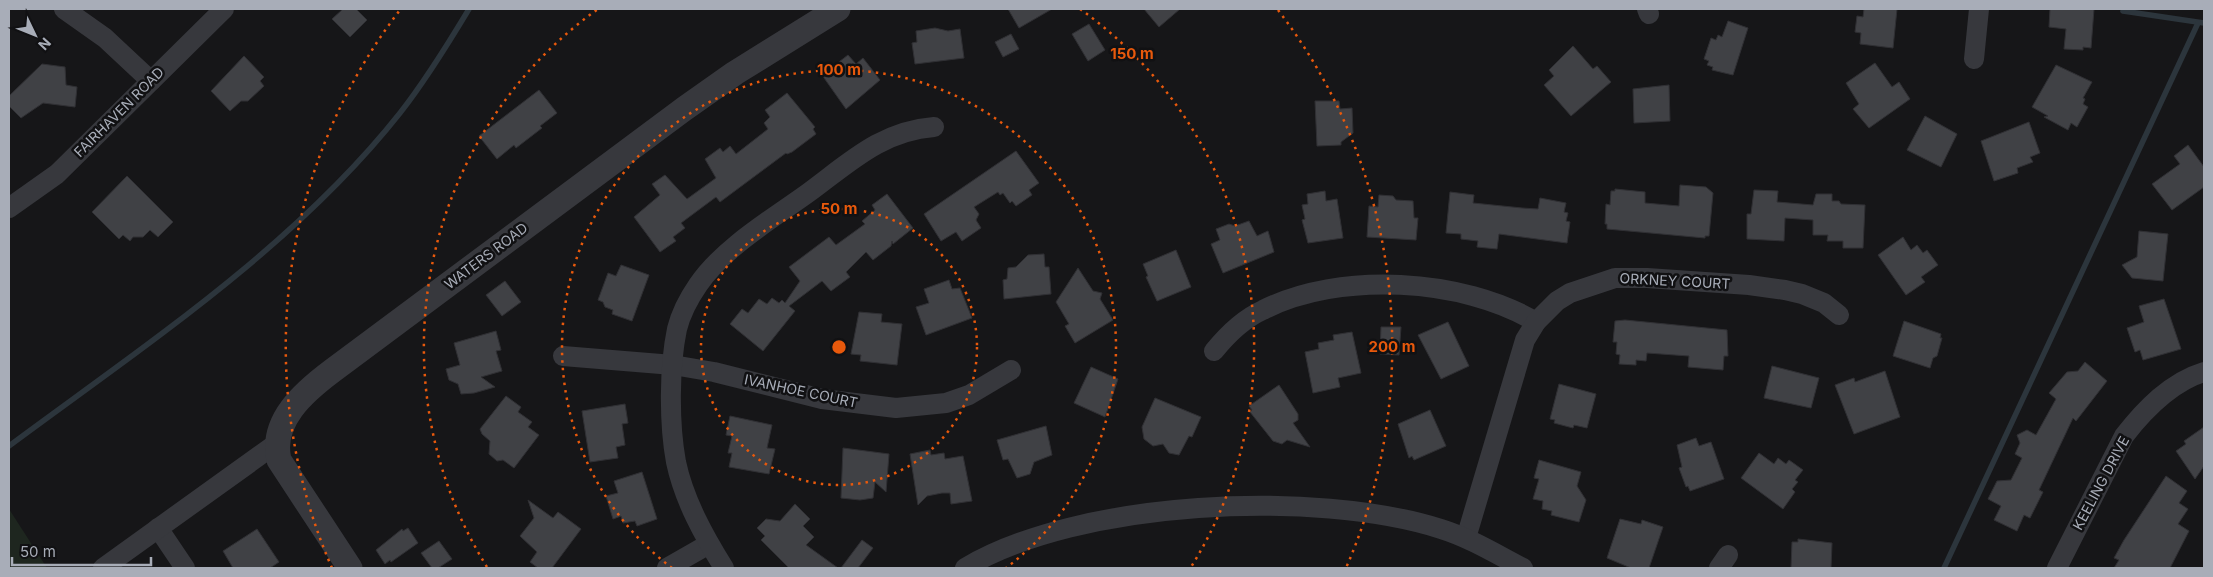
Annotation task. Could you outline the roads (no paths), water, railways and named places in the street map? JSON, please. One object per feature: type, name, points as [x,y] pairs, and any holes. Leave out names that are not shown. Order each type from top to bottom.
[{"type":"street","points":[[64,9],[105,38],[151,81]]},
{"type":"street","name":"FAIRHAVEN ROAD","points":[[9,208],[57,174],[224,9]]},
{"type":"street","name":"WATERS ROAD","points":[[277,443],[283,423],[291,410],[302,396],[332,371],[684,109],[735,74],[838,9]]},
{"type":"street","points":[[1974,59],[1979,9]]},
{"type":"street","points":[[724,568],[697,522],[677,463],[673,436],[673,365],[677,329],[685,305],[698,284],[715,265],[773,218],[870,148],[894,134],[913,128],[934,127]]},
{"type":"street","name":"ORKNEY COURT","points":[[1466,538],[1489,467],[1525,340],[1536,322],[1558,301],[1570,293],[1615,278],[1647,278],[1749,285],[1802,294],[1824,304],[1839,315]]},
{"type":"street","points":[[1214,351],[1241,323],[1261,310],[1282,301],[1329,289],[1352,286],[1448,289],[1516,310],[1536,322]]},
{"type":"street","name":"IVANHOE COURT","points":[[562,356],[673,365],[714,372],[822,399],[896,408],[946,403],[969,395],[1011,370]]},
{"type":"street","name":"KEELING DRIVE","points":[[2057,568],[2124,436],[2138,417],[2176,385],[2204,372]]},
{"type":"street","points":[[103,568],[277,443],[279,460],[284,469],[350,568]]},
{"type":"street","points":[[964,568],[1024,540],[1087,524],[1224,506],[1318,508],[1368,512],[1401,518],[1466,538],[1522,568]]},
{"type":"street","points":[[158,528],[185,568]]},
{"type":"street","points":[[667,568],[709,544]]},
{"type":"waterway","points":[[9,446],[165,332],[216,292],[266,251],[313,207],[358,162],[400,113],[428,75],[469,9]]},
{"type":"waterway","points":[[2124,9],[2123,11],[2204,23]]},
{"type":"waterway","points":[[1944,568],[2198,23]]}]
